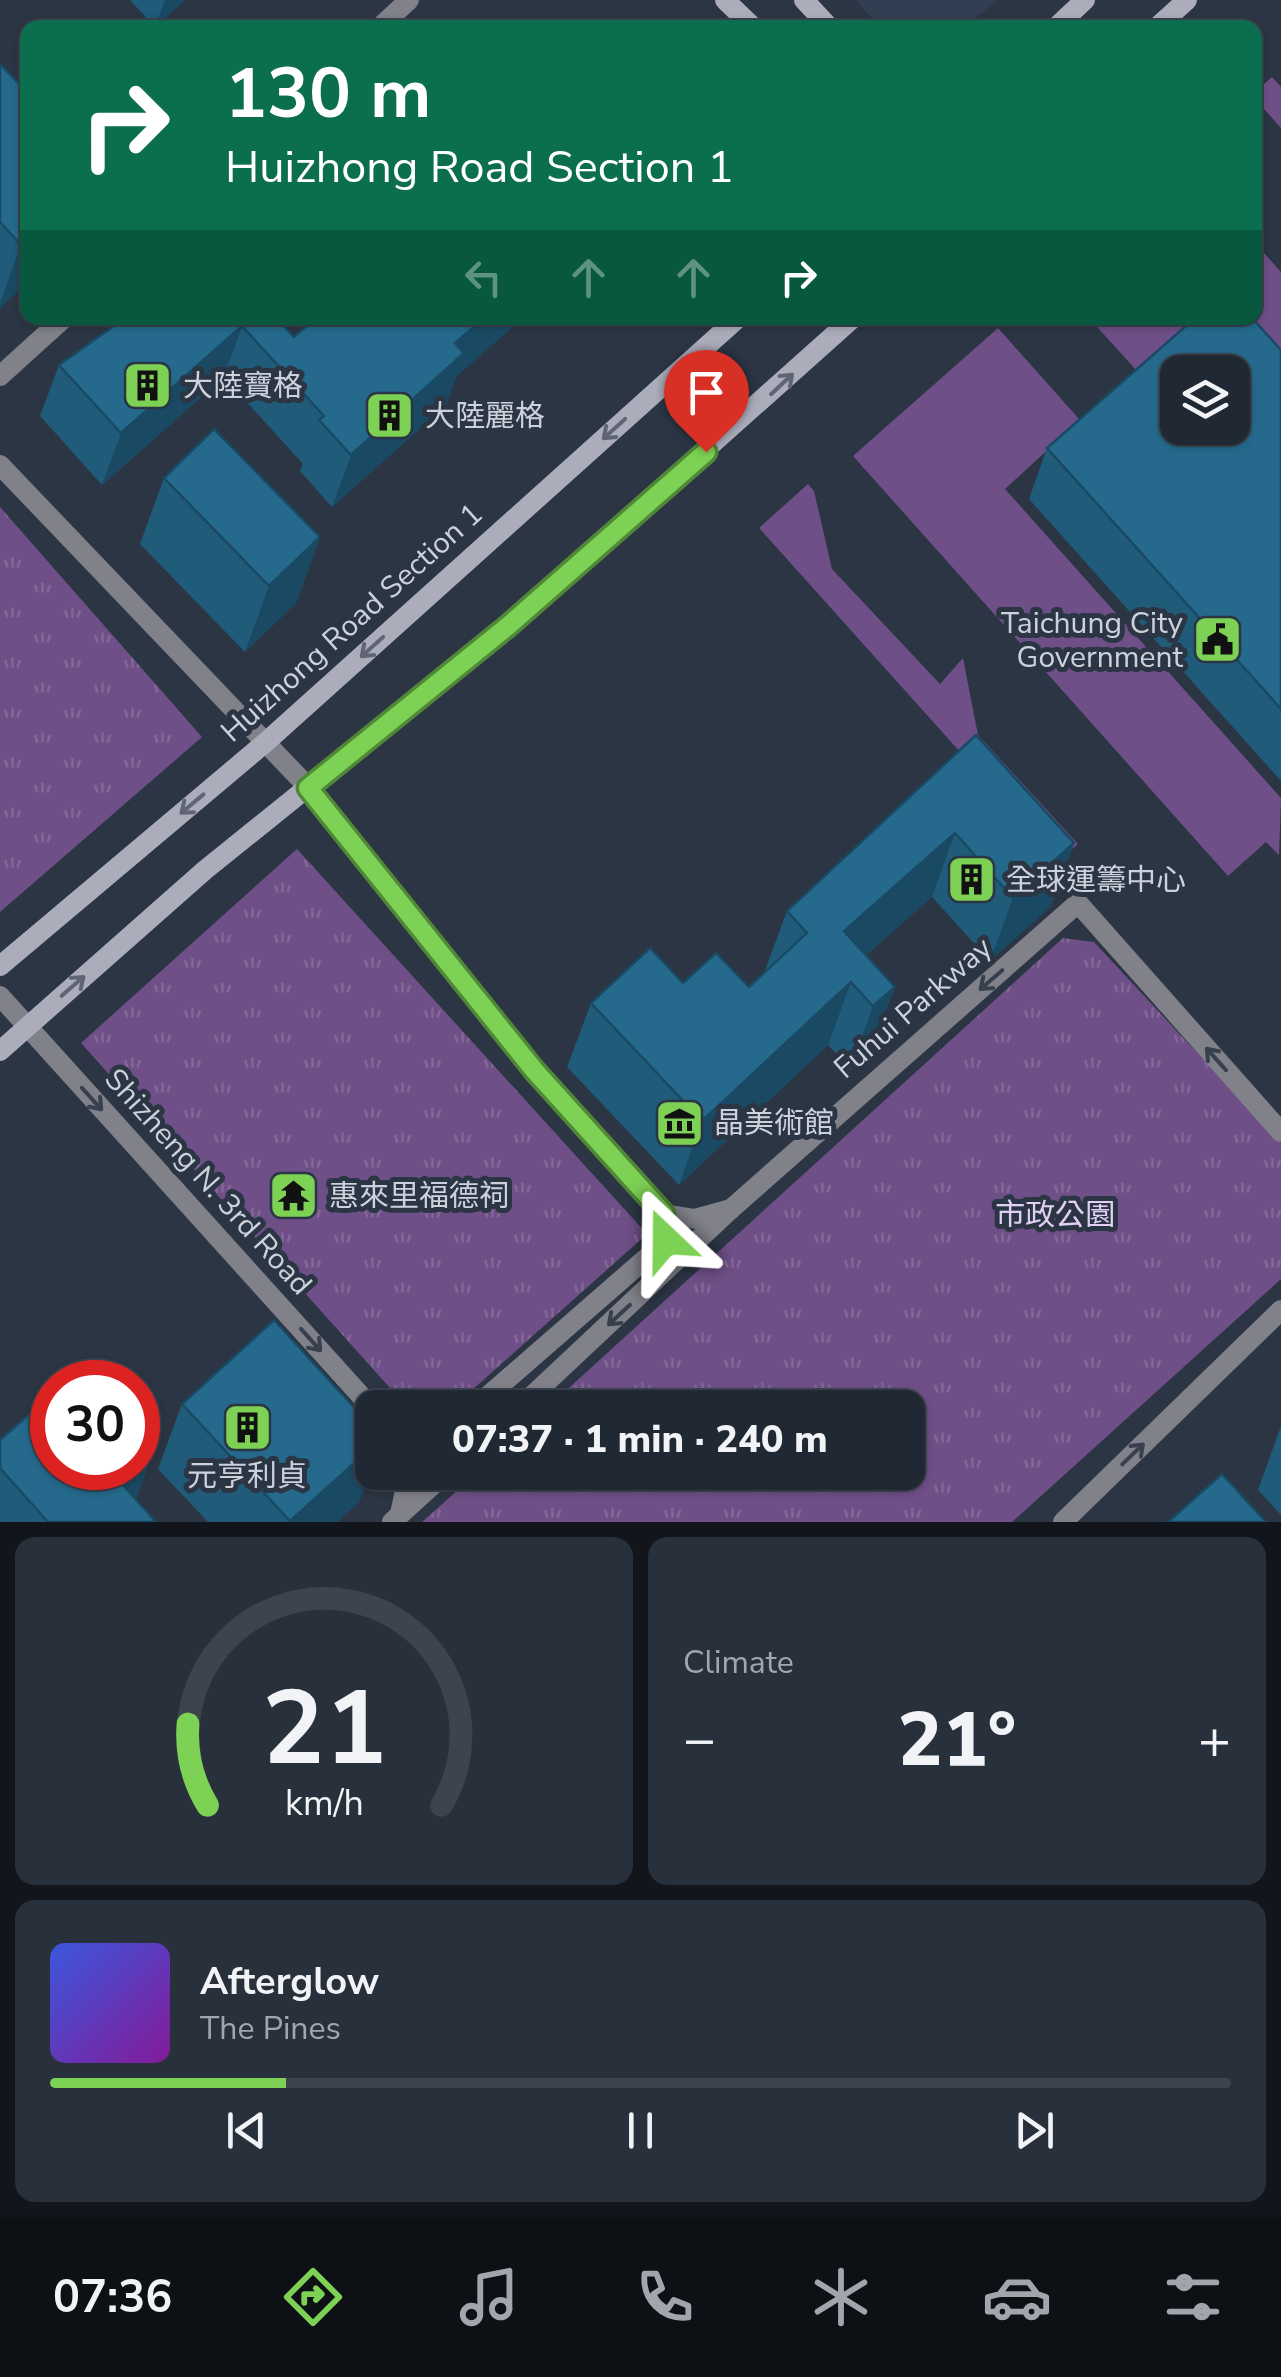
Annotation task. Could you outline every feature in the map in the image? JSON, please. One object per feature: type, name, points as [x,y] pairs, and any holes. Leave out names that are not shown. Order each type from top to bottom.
[{"type":"street","points":[[388,20],[409,0]]},
{"type":"street","points":[[725,0],[746,20]]},
{"type":"street","points":[[804,0],[823,20]]},
{"type":"street","points":[[1064,20],[1085,0]]},
{"type":"street","points":[[1165,20],[1187,0]]},
{"type":"street","points":[[0,376],[56,325]]},
{"type":"street","name":"Huizhong Road Section 1","points":[[0,966],[266,742],[730,325]]},
{"type":"street","points":[[0,1051],[205,870],[508,626],[845,325]]},
{"type":"street","points":[[0,465],[308,788],[534,1070],[664,1214],[666,1240],[494,1390]]},
{"type":"street","name":"Fuhui Parkway","points":[[540,1390],[731,1209],[1078,903],[1281,1132]]},
{"type":"street","name":"Shizheng N. 3rd Road","points":[[0,996],[356,1390]]},
{"type":"street","points":[[664,1214],[695,1219],[731,1209]]},
{"type":"street","points":[[1063,1522],[1281,1310]]},
{"type":"street","points":[[536,1353],[558,1373]]},
{"type":"street","points":[[395,1520],[406,1503],[407,1490]]},
{"type":"street","points":[[395,1520],[428,1490]]},
{"type":"shaded area","points":[[856,0],[997,0],[974,20],[873,20]]},
{"type":"green space","points":[[1272,77],[1281,87],[1281,128],[1262,107],[1262,86]]},
{"type":"green space","points":[[1262,251],[1281,272],[1281,404],[1250,370],[1250,355],[1237,355],[1209,325],[1262,325]]},
{"type":"green space","points":[[1095,325],[1189,325],[1137,371]]},
{"type":"green space","points":[[998,328],[1080,420],[1005,489],[1281,798],[1279,855],[1266,842],[1228,876],[853,456]]},
{"type":"green space","points":[[808,484],[814,491],[832,569],[940,684],[963,658],[978,735],[1078,844],[1058,861],[759,528]]},
{"type":"green space","points":[[0,507],[202,737],[0,912]]},
{"type":"green space","points":[[297,849],[647,1234],[472,1390],[392,1390],[81,1043]]},
{"type":"green space","name":"市政公園","points":[[1063,938],[1094,942],[1281,1143],[1281,1279],[1012,1522],[422,1522],[458,1490],[925,1490],[925,1390],[567,1390]]},
{"type":"building","points":[[0,64],[20,85],[20,244],[0,222]]},
{"type":"building","points":[[115,325],[283,325],[294,337],[307,325],[476,325],[455,343],[464,353],[351,455],[319,420],[324,416],[242,326],[121,433],[59,365]]},
{"type":"building","name":"Taichung City Government","points":[[1187,325],[1258,325],[1281,350],[1281,709],[1047,448]]},
{"type":"building","points":[[214,429],[320,537],[269,586],[164,478]]},
{"type":"building","points":[[976,735],[1074,843],[1013,898],[955,833],[844,931],[895,987],[873,1006],[851,982],[702,1121],[591,1003],[650,948],[683,983],[716,953],[749,987],[807,933],[787,911]]},
{"type":"building","points":[[274,1320],[355,1408],[355,1462],[290,1521],[182,1404]]},
{"type":"building","points":[[30,1413],[30,1490],[127,1490],[156,1522],[48,1522],[0,1468],[0,1440]]},
{"type":"building","points":[[1222,1474],[1264,1522],[1168,1522]]},
{"type":"place","name":"大陸寶格","points":[[148,386]]},
{"type":"place","name":"大陸麗格","points":[[390,416]]},
{"type":"place","name":"Taichung City Government","points":[[1218,640]]},
{"type":"place","name":"全球運籌中心","points":[[971,880]]},
{"type":"place","name":"晶美術館","points":[[679,1123]]},
{"type":"place","name":"惠來里福德祠","points":[[294,1196]]},
{"type":"place","name":"元亨利貞","points":[[247,1427]]},
{"type":"route","points":[[666,1240],[664,1214],[534,1070],[308,788],[508,626],[706,452]]}]
